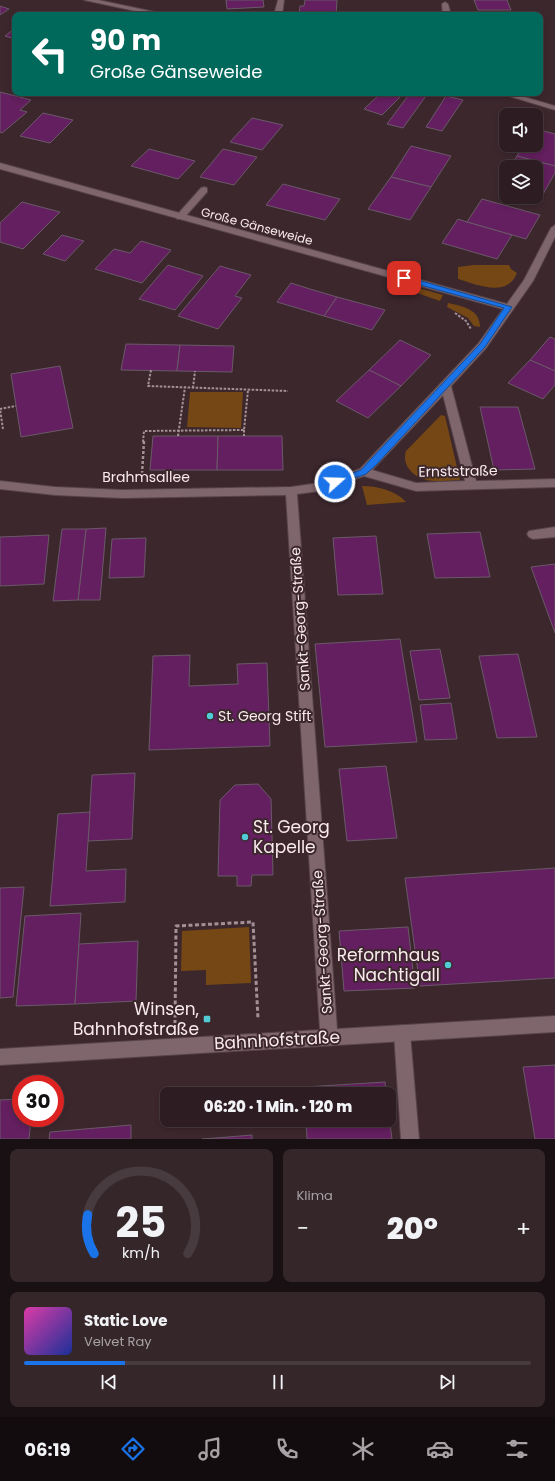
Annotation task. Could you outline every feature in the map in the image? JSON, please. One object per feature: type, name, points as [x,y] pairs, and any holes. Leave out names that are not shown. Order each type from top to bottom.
[{"type":"street","points":[[87,0],[149,12]]},
{"type":"street","points":[[279,12],[281,0]]},
{"type":"street","points":[[445,4],[446,12]]},
{"type":"street","points":[[513,96],[555,108]]},
{"type":"street","name":"Große Gänseweide","points":[[0,166],[508,307]]},
{"type":"street","points":[[180,217],[204,190]]},
{"type":"street","points":[[291,491],[320,487],[364,472],[482,346],[528,280],[555,228]]},
{"type":"street","points":[[445,384],[472,486]]},
{"type":"street","name":"Ernststraße","points":[[364,472],[416,487],[555,483]]},
{"type":"street","name":"Brahmsallee","points":[[0,485],[55,491],[141,493],[291,491]]},
{"type":"street","name":"Sankt-Georg-Straße","points":[[291,491],[329,1037]]},
{"type":"street","points":[[533,534],[555,532]]},
{"type":"street","name":"Bahnhofstraße","points":[[0,1057],[555,1024]]},
{"type":"street","points":[[402,1033],[410,1139]]},
{"type":"path","points":[[449,310],[461,317],[471,327],[472,344],[463,365]]},
{"type":"path","points":[[151,370],[148,386],[288,391]]},
{"type":"path","points":[[193,388],[195,371]]},
{"type":"path","points":[[178,436],[180,431],[185,387]]},
{"type":"path","points":[[244,436],[248,390]]},
{"type":"path","points":[[4,429],[0,409],[16,406]]},
{"type":"path","points":[[141,493],[144,432],[244,430]]},
{"type":"path","points":[[175,1046],[176,926],[246,922],[253,922],[258,1042]]},
{"type":"shaded area","points":[[474,265],[509,265],[511,269],[517,273],[512,281],[506,285],[491,288],[458,279],[458,267]]},
{"type":"shaded area","points":[[404,284],[443,295],[440,301],[406,289],[402,286]]},
{"type":"shaded area","points":[[448,303],[464,307],[474,312],[479,321],[480,327],[474,326],[468,318],[447,307]]},
{"type":"shaded area","points":[[190,392],[243,392],[241,428],[187,427]]},
{"type":"shaded area","points":[[441,415],[445,416],[460,480],[426,480],[414,474],[406,463],[406,451]]},
{"type":"shaded area","points":[[362,486],[374,487],[397,494],[406,502],[367,505]]},
{"type":"shaded area","points":[[249,927],[251,983],[206,985],[206,970],[181,971],[182,931]]},
{"type":"building","points":[[226,0],[263,0],[264,7],[227,9]]},
{"type":"building","points":[[305,0],[337,0],[336,12],[299,12],[300,6],[304,6]]},
{"type":"building","points":[[474,0],[507,0],[511,10],[478,10]]},
{"type":"building","points":[[0,6],[9,9],[0,15]]},
{"type":"building","points":[[12,30],[12,38],[5,36]]},
{"type":"building","points":[[0,92],[31,100],[20,110],[27,112],[2,133],[0,132]]},
{"type":"building","points":[[378,96],[401,96],[382,115],[364,109]]},
{"type":"building","points":[[408,96],[426,96],[403,128],[387,124]]},
{"type":"building","points":[[446,96],[463,100],[442,131],[426,127]]},
{"type":"building","points":[[43,113],[73,120],[50,143],[20,136]]},
{"type":"building","points":[[252,118],[283,125],[262,150],[230,142]]},
{"type":"building","points":[[543,131],[555,134],[555,166],[543,163],[543,160],[532,160],[517,156],[520,152],[543,152]]},
{"type":"building","points":[[411,146],[451,156],[431,187],[391,177]]},
{"type":"building","points":[[149,149],[195,161],[178,179],[131,166]]},
{"type":"building","points":[[223,149],[257,157],[234,185],[200,177]]},
{"type":"building","points":[[517,156],[532,160],[514,160]]},
{"type":"building","points":[[543,163],[555,166],[555,173],[543,194]]},
{"type":"building","points":[[391,177],[431,187],[410,220],[368,209]]},
{"type":"building","points":[[283,184],[340,199],[325,220],[266,205]]},
{"type":"building","points":[[482,199],[540,215],[526,239],[467,222]]},
{"type":"building","points":[[22,202],[60,212],[23,249],[0,242],[0,223]]},
{"type":"building","points":[[458,219],[512,235],[497,259],[442,243]]},
{"type":"building","points":[[62,235],[84,241],[65,261],[43,254]]},
{"type":"building","points":[[141,241],[171,250],[142,283],[95,269],[114,249],[130,253]]},
{"type":"building","points":[[168,265],[203,276],[175,310],[139,299]]},
{"type":"building","points":[[220,266],[251,275],[235,296],[242,298],[218,329],[178,316]]},
{"type":"building","points":[[291,283],[337,297],[324,316],[277,302]]},
{"type":"building","points":[[337,297],[385,310],[372,330],[324,316]]},
{"type":"building","points":[[550,337],[555,339],[555,371],[530,360]]},
{"type":"building","points":[[400,340],[431,355],[401,386],[369,370]]},
{"type":"building","points":[[126,344],[180,345],[177,371],[121,370]]},
{"type":"building","points":[[180,345],[234,346],[232,372],[177,371]]},
{"type":"building","points":[[530,360],[555,371],[555,385],[543,399],[508,383]]},
{"type":"building","points":[[60,366],[73,428],[21,437],[11,374]]},
{"type":"building","points":[[369,370],[401,386],[368,418],[336,401]]},
{"type":"building","points":[[480,407],[518,407],[535,469],[494,470]]},
{"type":"building","points":[[153,436],[218,436],[217,470],[150,470]]},
{"type":"building","points":[[218,436],[282,436],[283,470],[217,470]]},
{"type":"building","points":[[106,528],[100,600],[78,600],[86,529]]},
{"type":"building","points":[[62,529],[86,529],[78,600],[53,601]]},
{"type":"building","points":[[480,532],[490,577],[435,578],[427,534]]},
{"type":"building","points":[[49,535],[44,584],[0,586],[0,537]]},
{"type":"building","points":[[376,536],[383,594],[338,595],[333,538]]},
{"type":"building","points":[[146,538],[144,577],[109,578],[112,539]]},
{"type":"building","points":[[555,564],[555,633],[531,567]]},
{"type":"building","points":[[400,639],[417,742],[325,747],[315,644]]},
{"type":"building","points":[[440,649],[450,698],[419,700],[410,651]]},
{"type":"building","points":[[518,654],[537,737],[497,738],[479,656]]},
{"type":"building","name":"St. Georg Stift","points":[[190,655],[189,686],[238,684],[237,664],[267,663],[270,746],[149,750],[153,656]]},
{"type":"building","points":[[451,703],[457,739],[425,740],[420,705]]},
{"type":"building","points":[[386,766],[397,838],[347,841],[339,769]]},
{"type":"building","points":[[135,773],[132,839],[88,841],[92,775]]},
{"type":"building","name":"St. Georg Kapelle","points":[[258,784],[271,799],[273,875],[252,875],[251,886],[237,886],[237,876],[218,876],[220,800],[235,785]]},
{"type":"building","points":[[90,812],[86,871],[126,869],[125,902],[50,906],[58,814]]},
{"type":"building","points":[[555,868],[555,978],[420,986],[405,878]]},
{"type":"building","points":[[24,887],[13,997],[0,998],[0,888]]},
{"type":"building","points":[[81,913],[75,1004],[16,1006],[25,916]]},
{"type":"building","points":[[408,927],[415,988],[344,991],[339,931]]},
{"type":"building","points":[[138,941],[136,1001],[75,1004],[79,944]]},
{"type":"building","points":[[555,1065],[555,1139],[535,1139],[523,1067]]},
{"type":"building","points":[[385,1082],[385,1087],[304,1087]]},
{"type":"building","points":[[12,1099],[12,1127],[30,1127],[29,1139],[0,1139],[0,1100]]},
{"type":"building","points":[[131,1125],[131,1139],[49,1139],[50,1132]]},
{"type":"building","points":[[306,1127],[390,1127],[392,1139],[307,1139]]},
{"type":"building","points":[[252,1135],[252,1139],[204,1139]]},
{"type":"place","name":"St. Georg Stift","points":[[210,716]]},
{"type":"place","name":"St. Georg Kapelle","points":[[245,837]]},
{"type":"place","name":"Reformhaus Nachtigall","points":[[448,965]]},
{"type":"place","name":"Winsen, Bahnhofstraße","points":[[207,1019]]},
{"type":"route","points":[[335,482],[364,472],[482,346],[508,307],[404,278]]}]
